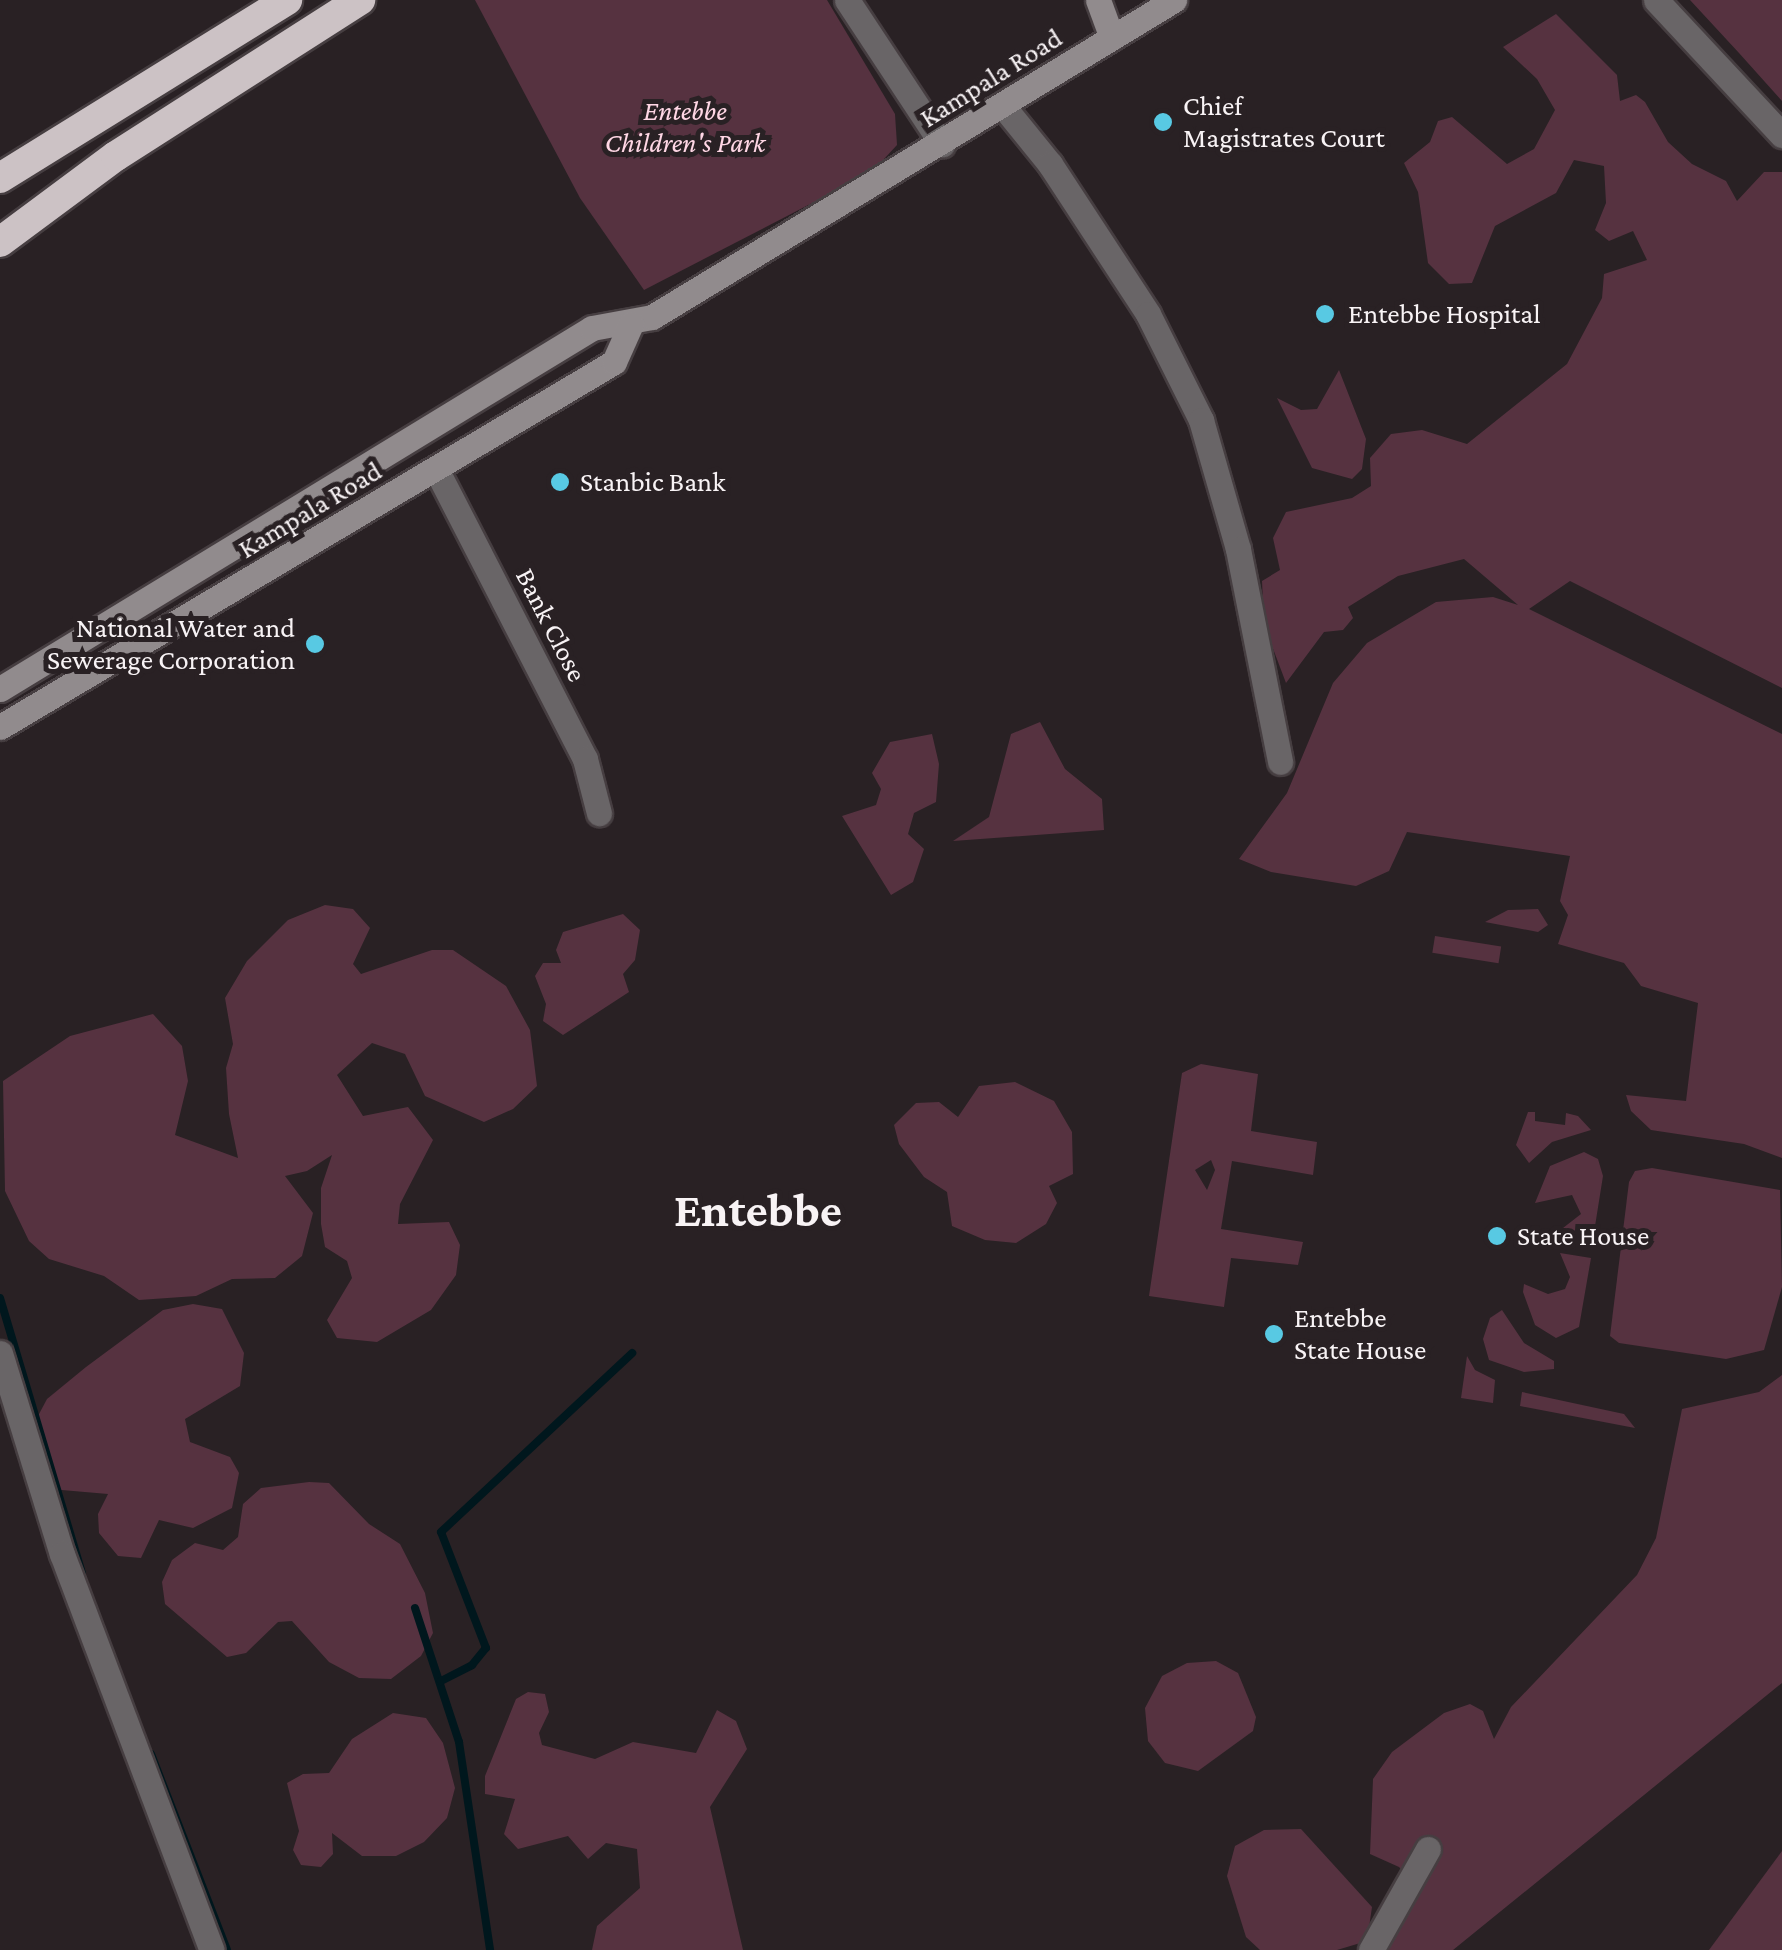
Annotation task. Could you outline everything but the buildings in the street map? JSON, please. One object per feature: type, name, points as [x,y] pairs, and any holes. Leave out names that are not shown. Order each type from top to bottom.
[{"type":"highway","points":[[0,178],[287,0]]},
{"type":"highway","points":[[0,242],[116,156],[360,0]]},
{"type":"main road","points":[[1098,0],[1112,38]]},
{"type":"main road","name":"Kampala Road","points":[[0,689],[592,328],[631,324],[942,144],[1174,0]]},
{"type":"main road","name":"Kampala Road","points":[[0,727],[614,362],[631,324]]},
{"type":"street","points":[[847,0],[942,144]]},
{"type":"street","points":[[1656,0],[1782,135]]},
{"type":"street","points":[[1003,106],[1141,303],[1201,420],[1238,549],[1280,762]]},
{"type":"street","name":"Bank Close","points":[[436,469],[585,759],[599,814]]},
{"type":"street","points":[[0,1353],[62,1554],[212,1950]]},
{"type":"street","points":[[1371,1950],[1428,1849]]},
{"type":"green space","name":"Entebbe Children's Park","points":[[475,0],[827,0],[895,114],[897,145],[872,172],[644,290],[580,198]]},
{"type":"green space","points":[[1690,0],[1782,0],[1782,101],[1739,53]]},
{"type":"green space","points":[[1556,14],[1617,75],[1620,101],[1636,95],[1645,102],[1668,142],[1692,164],[1726,181],[1737,201],[1764,172],[1782,172],[1782,688],[1570,581],[1529,609],[1782,734],[1782,1158],[1744,1144],[1651,1130],[1631,1111],[1626,1095],[1686,1101],[1698,1003],[1641,986],[1624,963],[1558,944],[1568,915],[1560,901],[1570,856],[1407,832],[1389,871],[1356,886],[1271,872],[1239,859],[1287,793],[1333,683],[1367,643],[1436,602],[1493,597],[1518,605],[1464,559],[1398,576],[1348,607],[1353,618],[1343,630],[1324,632],[1286,683],[1264,625],[1262,581],[1280,570],[1273,538],[1286,512],[1352,498],[1371,486],[1370,458],[1391,434],[1422,430],[1467,444],[1567,364],[1602,298],[1604,274],[1647,260],[1633,231],[1609,241],[1595,230],[1606,203],[1604,166],[1574,160],[1556,193],[1495,226],[1472,283],[1449,284],[1428,263],[1418,192],[1404,163],[1430,142],[1438,121],[1452,117],[1507,164],[1534,149],[1555,110],[1537,79],[1503,47]]},
{"type":"green space","points":[[1339,370],[1366,439],[1362,469],[1352,479],[1312,468],[1277,398],[1301,410],[1317,409]]},
{"type":"green space","points":[[1040,722],[1065,769],[1102,799],[1104,830],[953,841],[989,817],[1011,734]]},
{"type":"green space","points":[[932,734],[939,764],[936,802],[914,813],[908,834],[924,849],[913,882],[891,895],[842,816],[876,805],[881,789],[872,773],[890,742]]},
{"type":"green space","points":[[325,905],[353,909],[370,928],[353,964],[361,974],[432,950],[453,950],[506,986],[530,1030],[537,1086],[513,1109],[484,1122],[425,1096],[405,1054],[372,1043],[337,1075],[363,1116],[408,1107],[433,1140],[400,1204],[398,1224],[449,1222],[460,1245],[456,1275],[431,1310],[377,1342],[337,1338],[327,1320],[352,1278],[347,1261],[325,1247],[321,1224],[321,1188],[332,1155],[307,1171],[285,1176],[313,1213],[302,1256],[275,1278],[232,1279],[196,1296],[139,1300],[104,1276],[49,1259],[29,1241],[5,1191],[3,1081],[70,1036],[153,1014],[182,1046],[188,1081],[175,1135],[238,1158],[229,1114],[226,1068],[233,1044],[225,998],[247,961],[288,920]]},
{"type":"green space","points":[[1538,909],[1548,925],[1538,932],[1485,922],[1508,910]]},
{"type":"green space","points":[[623,914],[640,930],[635,960],[623,974],[629,992],[563,1035],[543,1021],[546,1004],[535,976],[543,963],[561,963],[556,950],[563,932]]},
{"type":"green space","points":[[1435,936],[1501,946],[1499,963],[1432,953]]},
{"type":"green space","points":[[1201,1064],[1258,1074],[1251,1131],[1317,1142],[1313,1175],[1232,1161],[1221,1229],[1303,1242],[1298,1265],[1231,1258],[1224,1307],[1149,1296],[1182,1073]],"holes":[[[1211,1160],[1215,1170],[1207,1190],[1195,1170]]]},
{"type":"green space","points":[[1015,1082],[1054,1101],[1072,1132],[1073,1174],[1049,1186],[1057,1203],[1046,1224],[1016,1243],[985,1240],[952,1226],[947,1192],[924,1177],[899,1144],[894,1125],[916,1103],[939,1102],[958,1117],[979,1086]]},
{"type":"green space","points":[[1528,1112],[1535,1112],[1535,1121],[1565,1125],[1566,1113],[1578,1116],[1591,1130],[1552,1142],[1529,1163],[1516,1145]]},
{"type":"green space","points":[[1584,1152],[1598,1159],[1603,1176],[1592,1245],[1562,1240],[1563,1228],[1581,1214],[1572,1195],[1535,1203],[1550,1166]]},
{"type":"green space","points":[[1652,1168],[1780,1190],[1782,1287],[1764,1350],[1726,1359],[1619,1343],[1610,1336],[1629,1182],[1635,1171]]},
{"type":"green space","points":[[1560,1253],[1591,1258],[1579,1327],[1556,1338],[1535,1325],[1523,1292],[1524,1284],[1548,1294],[1565,1289],[1570,1277]]},
{"type":"green space","points":[[193,1304],[222,1309],[244,1353],[240,1386],[185,1419],[190,1442],[230,1457],[239,1473],[232,1508],[193,1528],[159,1520],[141,1558],[118,1556],[99,1533],[98,1514],[108,1494],[50,1489],[30,1431],[47,1399],[86,1367],[163,1310]]},
{"type":"green space","points":[[1502,1310],[1524,1343],[1554,1361],[1554,1369],[1524,1372],[1489,1360],[1483,1339],[1490,1318]]},
{"type":"green space","points":[[1467,1356],[1475,1370],[1495,1380],[1493,1403],[1461,1398]]},
{"type":"green space","points":[[1782,1375],[1782,1683],[1453,1950],[1382,1950],[1416,1885],[1399,1867],[1370,1854],[1373,1779],[1392,1752],[1444,1713],[1470,1704],[1483,1711],[1494,1739],[1511,1707],[1637,1575],[1656,1538],[1682,1409],[1759,1392]]},
{"type":"green space","points":[[1522,1392],[1624,1414],[1635,1428],[1520,1406]]},
{"type":"green space","points":[[329,1483],[369,1524],[400,1544],[425,1593],[433,1633],[421,1656],[391,1679],[359,1678],[329,1662],[292,1621],[278,1622],[246,1653],[227,1657],[165,1604],[162,1582],[172,1560],[195,1543],[223,1550],[238,1537],[243,1504],[261,1488]]},
{"type":"green space","points":[[1216,1661],[1238,1673],[1256,1717],[1253,1731],[1198,1771],[1165,1763],[1148,1741],[1145,1708],[1162,1676],[1187,1663]]},
{"type":"green space","points":[[528,1692],[545,1694],[549,1712],[539,1733],[542,1745],[595,1759],[633,1742],[696,1753],[717,1710],[736,1721],[747,1749],[710,1807],[743,1950],[592,1950],[597,1926],[640,1888],[637,1849],[606,1843],[588,1859],[568,1836],[518,1849],[504,1834],[515,1799],[485,1794],[485,1776],[516,1699]]},
{"type":"green space","points":[[393,1713],[426,1718],[443,1743],[455,1788],[447,1818],[424,1842],[396,1856],[362,1856],[332,1833],[333,1854],[321,1867],[301,1865],[293,1850],[299,1831],[287,1783],[303,1774],[329,1773],[352,1739]]},
{"type":"green space","points":[[1301,1829],[1372,1907],[1367,1941],[1337,1950],[1260,1950],[1246,1937],[1227,1876],[1235,1846],[1264,1830]]},
{"type":"green space","points":[[1782,1851],[1782,1950],[1709,1950]]},
{"type":"waterway","points":[[0,1298],[82,1573]]},
{"type":"waterway","points":[[441,1681],[472,1665],[486,1648],[441,1532],[632,1353]]},
{"type":"waterway","points":[[415,1608],[459,1742],[490,1950]]},
{"type":"waterway","points":[[151,1754],[227,1950]]},
{"type":"place","name":"Chief Magistrates Court","points":[[1163,122]]},
{"type":"place","name":"Entebbe Hospital","points":[[1325,314]]},
{"type":"place","name":"Stanbic Bank","points":[[560,482]]},
{"type":"place","name":"National Water and Sewerage Corporation","points":[[315,644]]},
{"type":"place","name":"State House","points":[[1497,1236]]},
{"type":"place","name":"Entebbe State House","points":[[1274,1334]]},
{"type":"district","name":"Entebbe","points":[[758,1210]]}]
